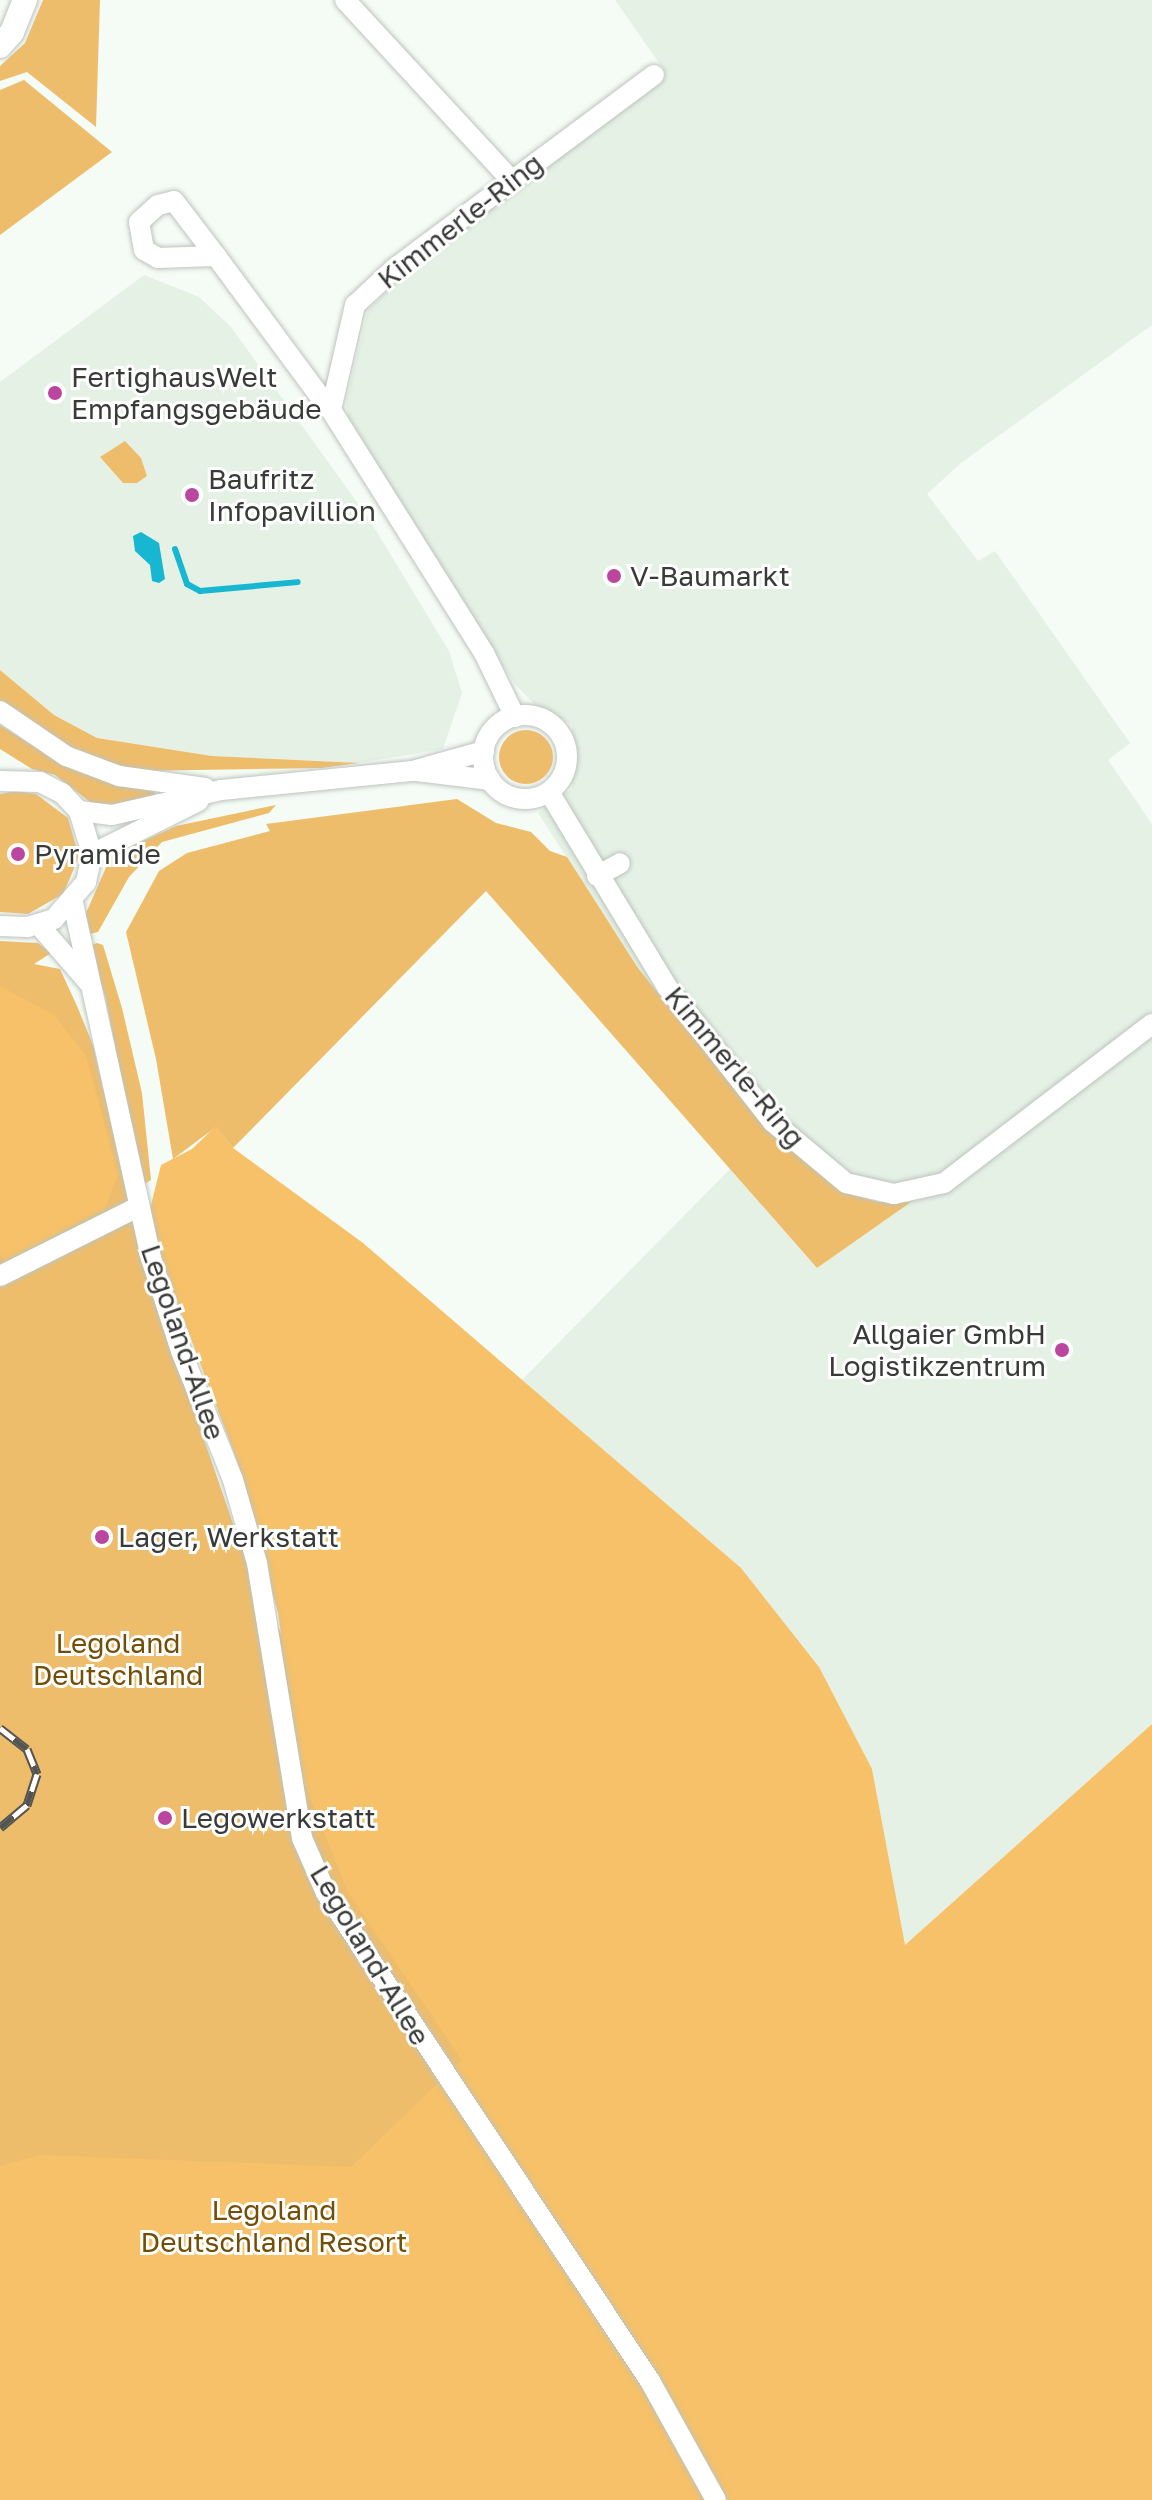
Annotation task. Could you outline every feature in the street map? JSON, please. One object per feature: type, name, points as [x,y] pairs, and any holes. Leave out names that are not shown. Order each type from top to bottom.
[{"type":"main road","points":[[0,46],[21,5]]},
{"type":"street","points":[[345,0],[512,181]]},
{"type":"street","name":"Kimmerle-Ring","points":[[331,410],[355,305],[395,268],[654,75]]},
{"type":"street","points":[[216,256],[331,410],[484,653],[515,717]]},
{"type":"street","points":[[0,711],[66,756],[119,776],[221,790]]},
{"type":"street","points":[[413,771],[490,780],[510,797],[536,798],[549,792],[567,763],[562,737],[541,719],[515,717],[494,729],[484,751],[490,780]]},
{"type":"street","points":[[0,761],[8,779],[40,782],[79,811],[112,815],[221,790],[413,771],[484,751]]},
{"type":"street","points":[[92,854],[221,790]]},
{"type":"street","name":"Kimmerle-Ring","points":[[549,792],[597,876],[667,987],[773,1122],[819,1166],[861,1189],[911,1193],[944,1183],[1152,1024]]},
{"type":"street","points":[[0,926],[38,924],[73,903],[86,882],[92,854],[79,811]]},
{"type":"street","points":[[597,876],[620,863]]},
{"type":"street","name":"Legoland-Allee","points":[[73,903],[138,1207],[181,1351],[233,1480],[257,1563],[272,1634],[289,1779],[302,1838],[326,1893],[650,2381],[716,2500]]},
{"type":"street","name":"Legoland-Allee","points":[[38,924],[92,987]]},
{"type":"street","name":"Legoland-Allee","points":[[0,1276],[138,1207]]},
{"type":"shaded area","points":[[615,0],[1152,0],[1152,325],[961,463],[927,494],[978,561],[995,551],[1130,743],[1108,760],[1152,824],[1152,1724],[904,1946],[872,1769],[741,1568],[522,1380],[730,1169],[817,1268],[909,1203],[878,1202],[846,1193],[771,1134],[638,968],[538,813],[572,789],[572,725],[534,704],[515,684],[350,429],[346,403],[368,310],[406,273],[664,70]]},
{"type":"shaded area","points":[[144,275],[199,297],[231,327],[369,519],[449,651],[462,693],[443,749],[359,763],[212,756],[97,738],[54,715],[0,670],[0,382]]},
{"type":"green space","points":[[43,0],[100,0],[96,127],[27,72],[0,81],[0,66],[25,43]]},
{"type":"green space","points":[[24,80],[112,152],[0,235],[0,90]]},
{"type":"green space","points":[[125,441],[141,458],[147,476],[137,483],[123,483],[100,457]]},
{"type":"green space","points":[[0,670],[54,715],[97,738],[212,756],[359,763],[322,768],[136,771],[55,744],[0,703]]},
{"type":"green space","points":[[0,725],[62,764],[155,789],[154,797],[136,805],[94,805],[55,775],[32,769],[0,749]]},
{"type":"green space","points":[[526,730],[545,738],[553,757],[545,776],[526,784],[507,776],[499,757],[507,738]]},
{"type":"green space","points":[[16,791],[36,794],[68,818],[79,857],[63,894],[28,914],[0,912],[0,794]]},
{"type":"green space","points":[[457,799],[496,823],[531,832],[550,851],[567,857],[638,968],[771,1134],[846,1193],[878,1202],[911,1202],[817,1268],[486,891],[233,1148],[216,1127],[173,1159],[156,1059],[126,932],[159,871],[187,853],[270,831],[266,824]]},
{"type":"green space","points":[[276,805],[269,813],[162,842],[129,877],[98,932],[85,935],[83,920],[111,856],[176,826]]},
{"type":"green space","name":"Legoland Deutschland Resort","points":[[0,941],[38,943],[51,953],[34,964],[60,969],[77,1006],[93,1045],[145,1269],[236,1532],[291,1656],[494,2059],[0,2500]]},
{"type":"green space","points":[[103,945],[122,1008],[142,1093],[151,1180],[143,1185],[105,996],[88,946]]},
{"type":"green space","points":[[0,986],[54,1015],[86,1056],[118,1174],[105,1209],[4,1262],[0,1253]]},
{"type":"green space","points":[[216,1126],[233,1148],[363,1243],[741,1568],[819,1667],[872,1769],[905,1945],[1152,1724],[1152,2500],[0,2500],[0,2166],[39,2155],[351,2167],[462,2060],[348,1892],[301,1775],[278,1613],[236,1458],[163,1265],[149,1213],[161,1165],[192,1149]]},
{"type":"water","points":[[141,532],[159,543],[165,579],[159,583],[152,581],[150,565],[135,551],[133,536]]},
{"type":"waterway","points":[[175,549],[187,584],[200,591],[298,582]]},
{"type":"railway","points":[[0,1728],[27,1749],[37,1774],[27,1805],[0,1828]]},
{"type":"place","name":"FertighausWelt Empfangsgebäude","points":[[55,393]]},
{"type":"place","name":"Baufritz Infopavillion","points":[[192,495]]},
{"type":"place","name":"V-Baumarkt","points":[[614,576]]},
{"type":"place","name":"Pyramide","points":[[18,854]]},
{"type":"place","name":"Allgaier GmbH Logistikzentrum","points":[[1062,1350]]},
{"type":"place","name":"Lager, Werkstatt","points":[[102,1537]]},
{"type":"place","name":"Legowerkstatt","points":[[165,1818]]},
{"type":"park label","name":"Legoland Deutschland","points":[[118,1659]]}]
